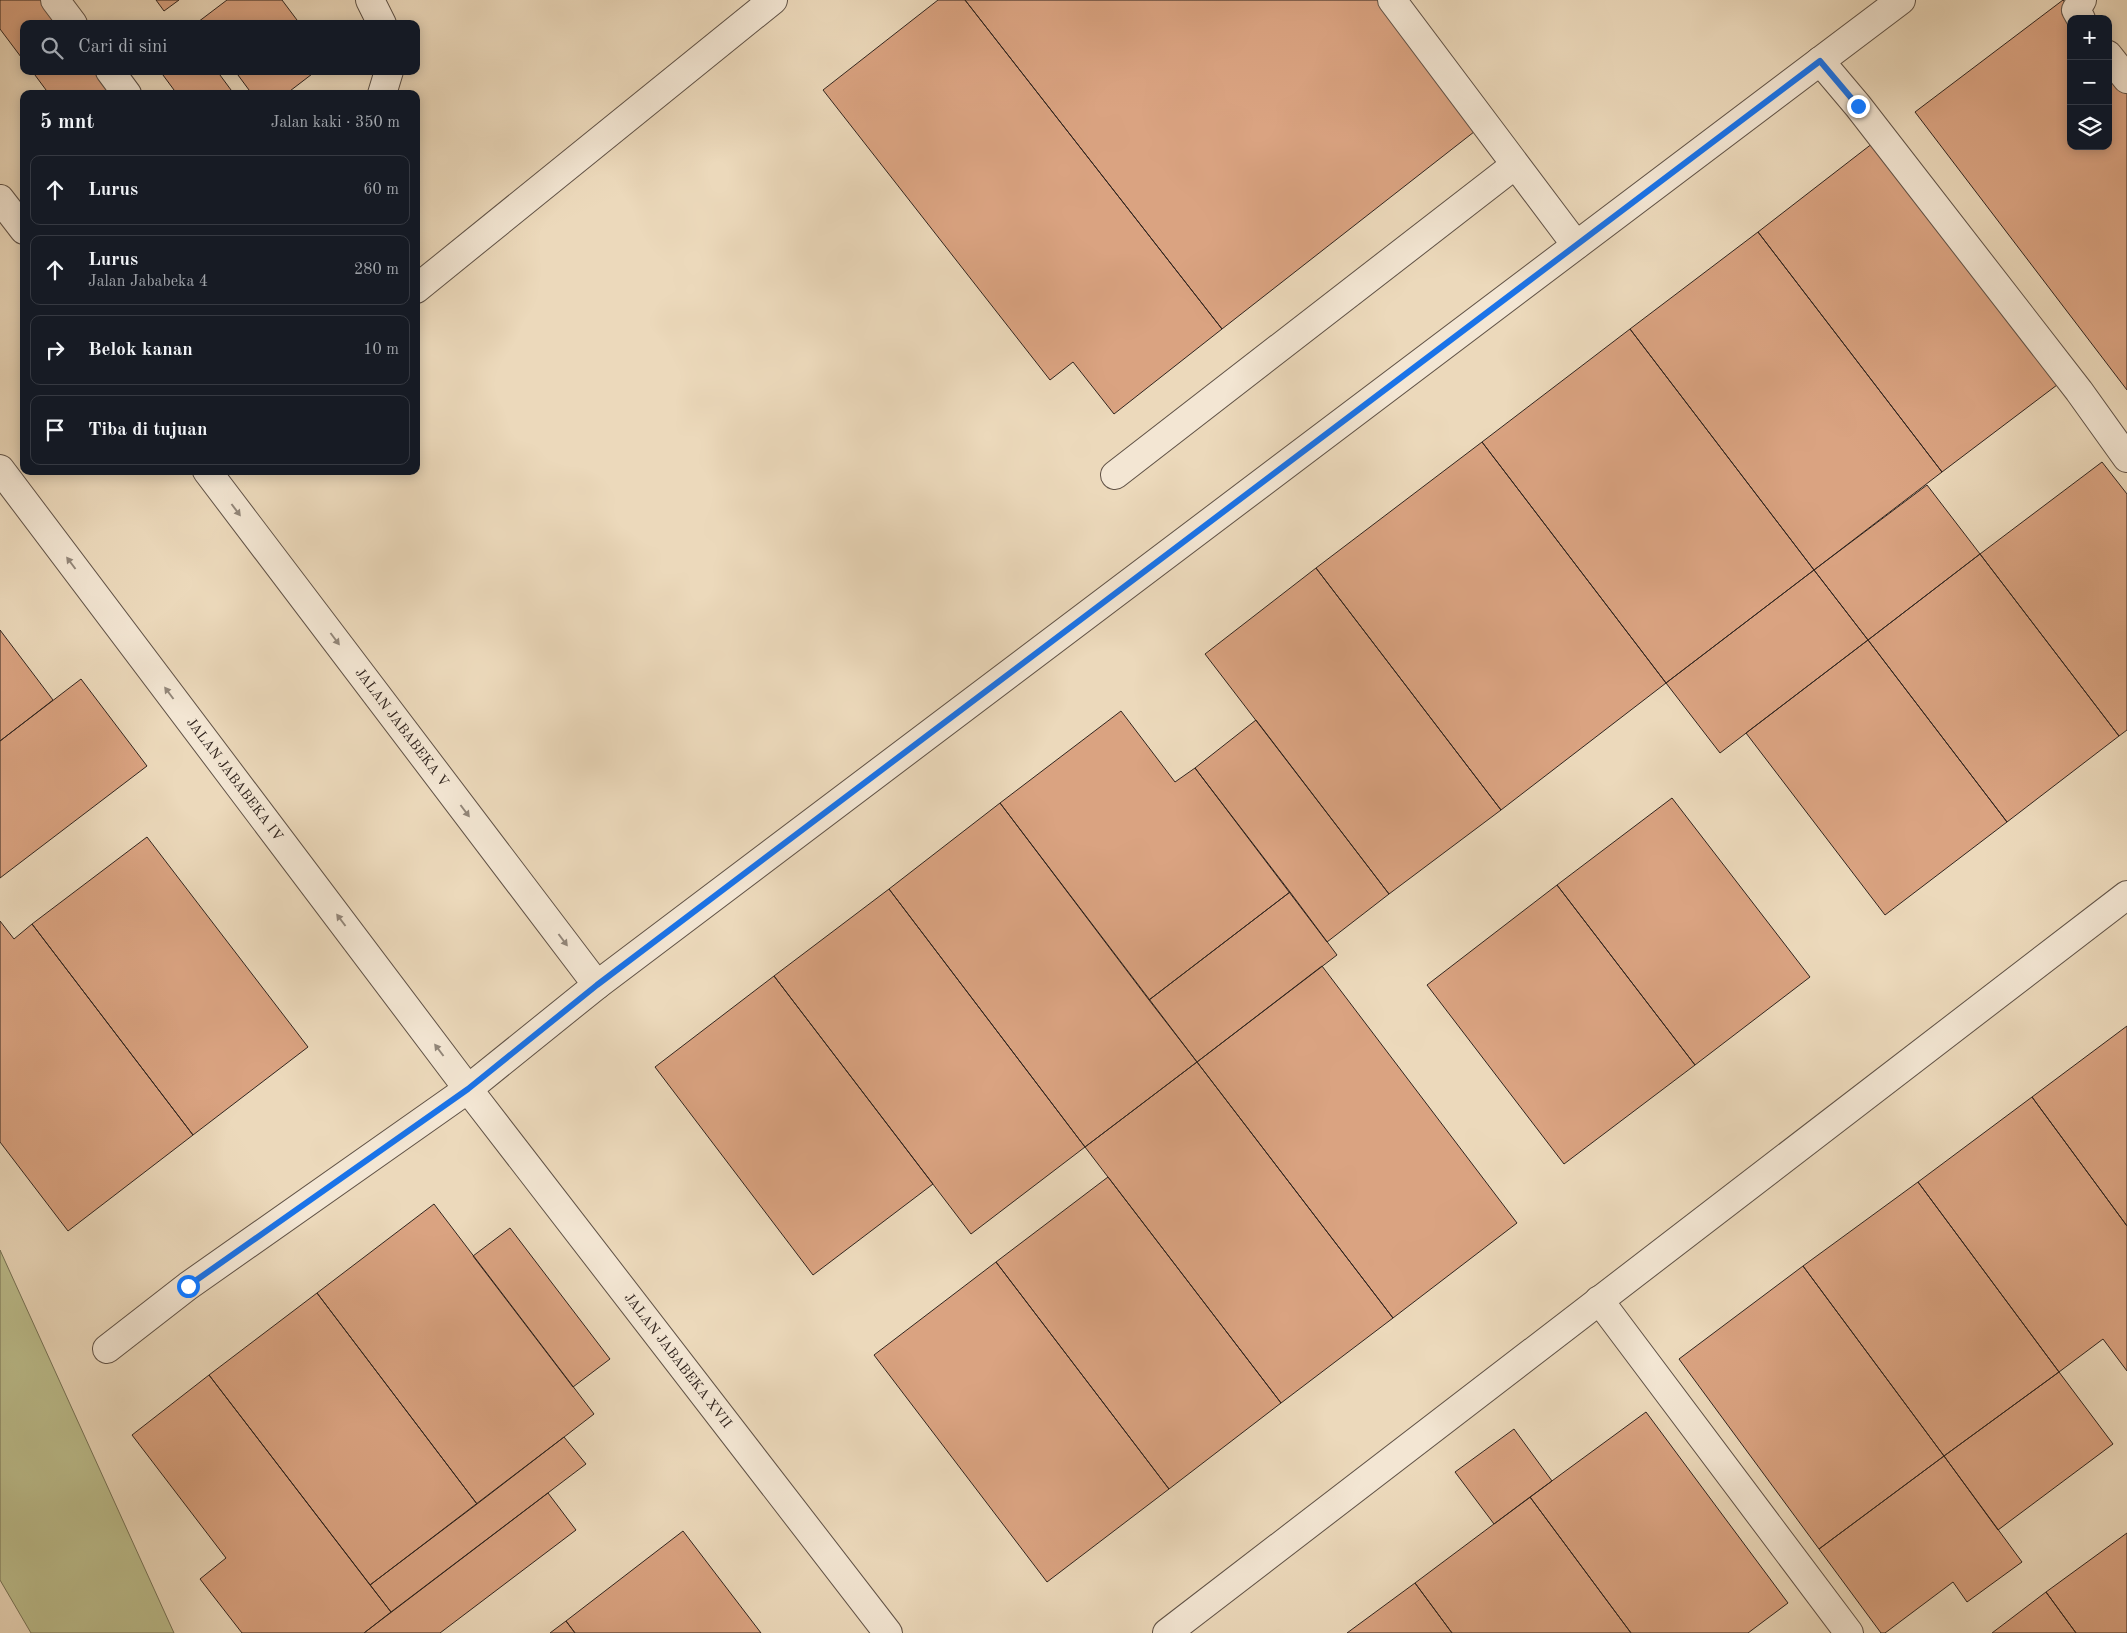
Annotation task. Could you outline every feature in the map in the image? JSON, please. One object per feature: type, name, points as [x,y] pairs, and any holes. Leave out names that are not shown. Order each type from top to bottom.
[{"type":"street","points":[[55,0],[70,20]]},
{"type":"street","points":[[370,0],[380,20]]},
{"type":"street","points":[[420,286],[773,0]]},
{"type":"street","points":[[1392,0],[1576,245]]},
{"type":"street","points":[[107,1348],[188,1286],[468,1089],[597,985],[1901,0]]},
{"type":"street","points":[[2078,15],[2076,10],[2082,0]]},
{"type":"street","points":[[2112,60],[2127,79]]},
{"type":"street","points":[[1820,61],[1858,106],[2073,383],[2127,458]]},
{"type":"street","points":[[113,75],[124,90]]},
{"type":"street","points":[[383,90],[388,75]]},
{"type":"street","points":[[1115,475],[1515,165]]},
{"type":"street","points":[[0,199],[20,225]]},
{"type":"street","name":"JALAN JABABEKA IV","points":[[0,469],[468,1089]]},
{"type":"street","name":"JALAN JABABEKA V","points":[[210,475],[597,985]]},
{"type":"street","points":[[1167,1633],[2127,895]]},
{"type":"street","name":"JALAN JABABEKA XVII","points":[[468,1089],[888,1633]]},
{"type":"street","points":[[1600,1300],[1849,1633]]},
{"type":"green space","points":[[0,1250],[174,1633],[31,1633],[0,1580]]},
{"type":"building","points":[[0,0],[43,0],[57,20],[20,20],[20,56],[0,29]]},
{"type":"building","points":[[156,0],[179,0],[164,11]]},
{"type":"building","points":[[227,0],[282,0],[297,20],[201,20]]},
{"type":"building","points":[[938,0],[965,0],[1222,329],[1114,414],[1073,362],[1050,380],[823,90]]},
{"type":"building","points":[[965,0],[1378,0],[1479,128],[1222,329]]},
{"type":"building","points":[[2063,0],[2075,15],[2067,15],[2067,150],[2112,150],[2112,64],[2127,84],[2127,390],[1915,112]]},
{"type":"building","points":[[35,75],[99,75],[110,90],[46,90]]},
{"type":"building","points":[[163,75],[220,75],[231,90],[174,90]]},
{"type":"building","points":[[238,75],[311,75],[291,90],[249,90]]},
{"type":"building","points":[[1873,143],[2057,385],[1942,472],[1758,232]]},
{"type":"building","points":[[1758,232],[1942,472],[1814,570],[1630,329]]},
{"type":"building","points":[[1630,329],[1814,570],[1666,683],[1482,442]]},
{"type":"building","points":[[1482,442],[1666,683],[1501,810],[1316,568]]},
{"type":"building","points":[[2102,462],[2127,494],[2127,730],[2119,736],[1980,554]]},
{"type":"building","points":[[1927,485],[1980,554],[1868,640],[1814,570]]},
{"type":"building","points":[[1980,554],[2119,736],[2007,822],[1868,640]]},
{"type":"building","points":[[1316,568],[1501,810],[1389,894],[1205,654]]},
{"type":"building","points":[[1814,570],[1868,640],[1720,753],[1666,683]]},
{"type":"building","points":[[0,630],[53,700],[0,741]]},
{"type":"building","points":[[1868,640],[2007,822],[1885,915],[1746,733]]},
{"type":"building","points":[[81,679],[147,766],[0,878],[0,741]]},
{"type":"building","points":[[1121,711],[1175,782],[1195,768],[1290,892],[1149,1000],[1000,803]]},
{"type":"building","points":[[1256,720],[1389,894],[1327,942],[1195,768]]},
{"type":"building","points":[[1672,798],[1810,977],[1695,1065],[1557,885]]},
{"type":"building","points":[[1000,803],[1197,1062],[1085,1147],[889,889]]},
{"type":"building","points":[[147,837],[308,1047],[193,1135],[32,924]]},
{"type":"building","points":[[1557,885],[1695,1065],[1564,1164],[1427,985]]},
{"type":"building","points":[[889,889],[1085,1147],[971,1234],[774,976]]},
{"type":"building","points":[[1290,892],[1337,955],[1197,1062],[1149,1000]]},
{"type":"building","points":[[0,921],[14,939],[32,924],[193,1135],[68,1231],[0,1142]]},
{"type":"building","points":[[1322,966],[1517,1223],[1393,1318],[1197,1062]]},
{"type":"building","points":[[774,976],[933,1184],[813,1275],[655,1067]]},
{"type":"building","points":[[2127,1026],[2127,1226],[2032,1097]]},
{"type":"building","points":[[1197,1062],[1393,1318],[1281,1403],[1085,1147]]},
{"type":"building","points":[[2032,1097],[2127,1226],[2127,1371],[2103,1339],[2059,1372],[1918,1182]]},
{"type":"building","points":[[1108,1177],[1281,1403],[1169,1489],[996,1262]]},
{"type":"building","points":[[1918,1182],[2059,1372],[1944,1456],[1803,1266]]},
{"type":"building","points":[[434,1204],[594,1414],[477,1504],[317,1293]]},
{"type":"building","points":[[510,1228],[610,1359],[573,1387],[473,1256]]},
{"type":"building","points":[[996,1262],[1169,1489],[1047,1582],[874,1355]]},
{"type":"building","points":[[1803,1266],[1944,1456],[1819,1549],[1679,1359]]},
{"type":"building","points":[[317,1293],[477,1504],[370,1585],[209,1375]]},
{"type":"building","points":[[2059,1372],[2113,1444],[1998,1530],[1944,1456]]},
{"type":"building","points":[[209,1375],[391,1612],[364,1633],[242,1633],[200,1579],[226,1558],[132,1435]]},
{"type":"building","points":[[1646,1412],[1788,1603],[1748,1633],[1631,1633],[1530,1497]]},
{"type":"building","points":[[1514,1429],[1552,1481],[1494,1524],[1455,1472]]},
{"type":"building","points":[[564,1437],[586,1464],[391,1612],[370,1585]]},
{"type":"building","points":[[1944,1456],[2022,1562],[1967,1602],[1953,1582],[1885,1633],[1881,1633],[1819,1549]]},
{"type":"building","points":[[548,1493],[576,1530],[440,1633],[364,1633]]},
{"type":"building","points":[[1530,1497],[1631,1633],[1452,1633],[1415,1583]]},
{"type":"building","points":[[683,1531],[761,1633],[575,1633],[566,1621]]},
{"type":"building","points":[[2127,1533],[2127,1633],[2076,1633],[2046,1592]]},
{"type":"building","points":[[1415,1583],[1452,1633],[1347,1633]]},
{"type":"building","points":[[2046,1592],[2076,1633],[1992,1633]]},
{"type":"building","points":[[566,1621],[575,1633],[550,1633]]},
{"type":"route","points":[[188,1286],[468,1089],[597,985],[1820,61],[1858,106]]}]
